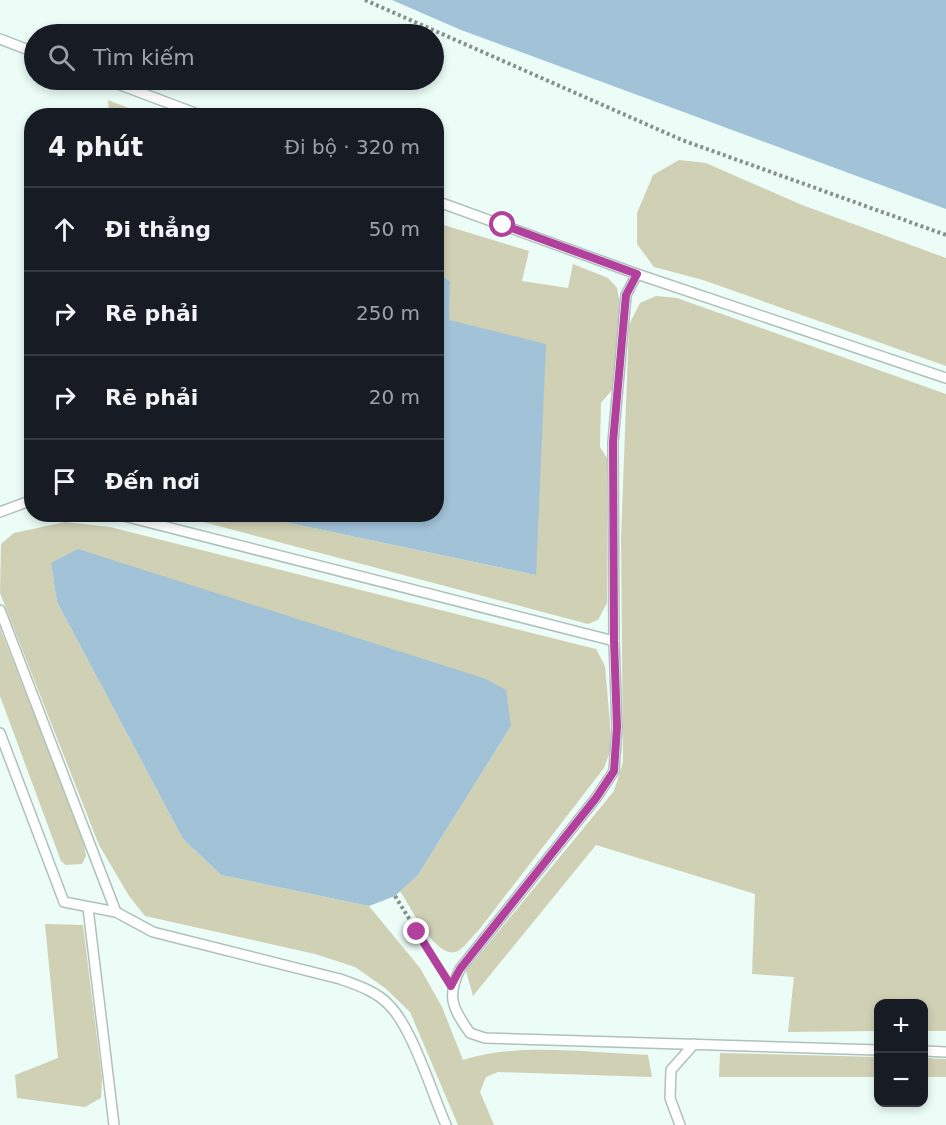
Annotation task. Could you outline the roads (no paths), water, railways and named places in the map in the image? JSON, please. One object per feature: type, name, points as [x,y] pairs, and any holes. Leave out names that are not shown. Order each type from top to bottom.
[{"type":"lane","points":[[0,39],[24,48]]},
{"type":"lane","points":[[134,90],[182,108]]},
{"type":"lane","points":[[444,204],[637,274],[946,378]]},
{"type":"lane","points":[[637,274],[626,295],[613,442],[617,727],[614,771],[596,798],[460,969],[451,986],[458,1016],[470,1033],[485,1038],[874,1050]]},
{"type":"lane","points":[[0,512],[24,503]]},
{"type":"lane","points":[[148,522],[614,640]]},
{"type":"lane","points":[[0,610],[116,912]]},
{"type":"lane","points":[[0,733],[63,902],[116,912],[153,932],[340,979],[366,989],[390,1005],[403,1025],[446,1125]]},
{"type":"lane","points":[[88,908],[114,1125]]},
{"type":"lane","points":[[680,1125],[670,1098],[671,1071],[694,1044]]},
{"type":"lane","points":[[928,1051],[946,1052]]},
{"type":"water","points":[[392,0],[946,0],[946,209],[461,30]]},
{"type":"water","points":[[444,277],[450,281],[449,320],[546,344],[536,575],[285,522],[444,522]]},
{"type":"water","points":[[78,549],[486,679],[506,690],[511,726],[418,875],[395,896],[369,906],[221,875],[183,839],[57,602],[51,563]]}]
